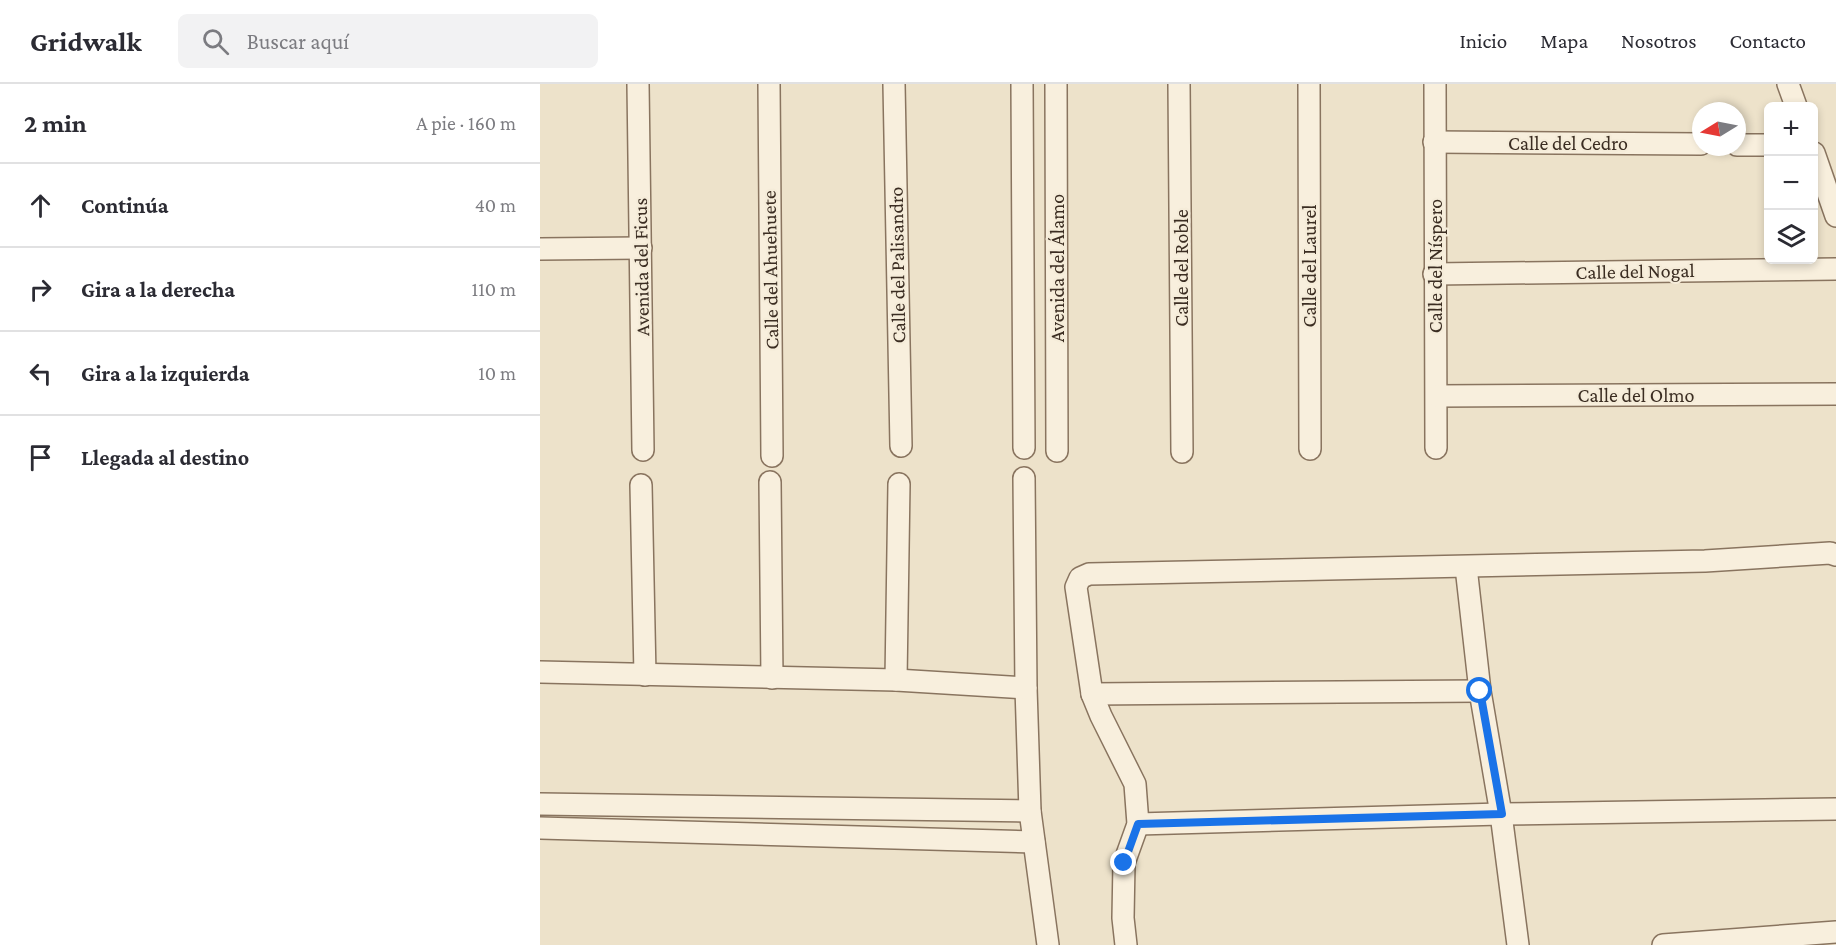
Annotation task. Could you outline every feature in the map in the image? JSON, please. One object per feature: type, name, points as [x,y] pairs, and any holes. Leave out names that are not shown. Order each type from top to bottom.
[{"type":"street","name":"Avenida del Ficus","points":[[638,84],[643,450]]},
{"type":"street","name":"Calle del Ahuehuete","points":[[769,84],[772,456]]},
{"type":"street","name":"Calle del Palisandro","points":[[894,84],[901,446]]},
{"type":"street","name":"Avenida del Álamo","points":[[1022,84],[1024,448]]},
{"type":"street","name":"Avenida del Álamo","points":[[1056,84],[1057,451]]},
{"type":"street","name":"Calle del Roble","points":[[1179,84],[1182,452]]},
{"type":"street","name":"Calle del Laurel","points":[[1309,84],[1310,449]]},
{"type":"street","name":"Calle del Níspero","points":[[1435,84],[1436,448]]},
{"type":"street","points":[[1788,84],[1795,102]]},
{"type":"street","name":"Calle del Cedro","points":[[1434,142],[1692,144]]},
{"type":"street","points":[[1746,145],[1764,145]]},
{"type":"street","points":[[1815,156],[1836,216]]},
{"type":"street","points":[[540,249],[641,248]]},
{"type":"street","name":"Calle del Nogal","points":[[1434,274],[1836,269]]},
{"type":"street","name":"Calle del Olmo","points":[[1437,396],[1836,394]]},
{"type":"street","points":[[1024,478],[1030,811],[1048,945]]},
{"type":"street","points":[[770,482],[772,678]]},
{"type":"street","points":[[896,680],[898,484]]},
{"type":"street","points":[[641,485],[645,675]]},
{"type":"street","points":[[1126,945],[1123,918],[1124,863],[1138,824],[1135,784],[1092,694],[1076,587],[1080,578],[1089,574],[1705,561],[1830,553],[1836,555]]},
{"type":"street","points":[[1466,567],[1480,691],[1502,814],[1518,945]]},
{"type":"street","points":[[540,672],[896,680],[1026,688]]},
{"type":"street","points":[[1092,694],[1480,691]]},
{"type":"street","points":[[540,804],[1030,811]]},
{"type":"street","points":[[1138,824],[1502,814],[1836,809]]},
{"type":"street","points":[[540,828],[1034,842]]},
{"type":"street","points":[[1663,945],[1836,932]]},
{"type":"route","points":[[1124,863],[1138,824],[1502,814],[1480,691]]}]
